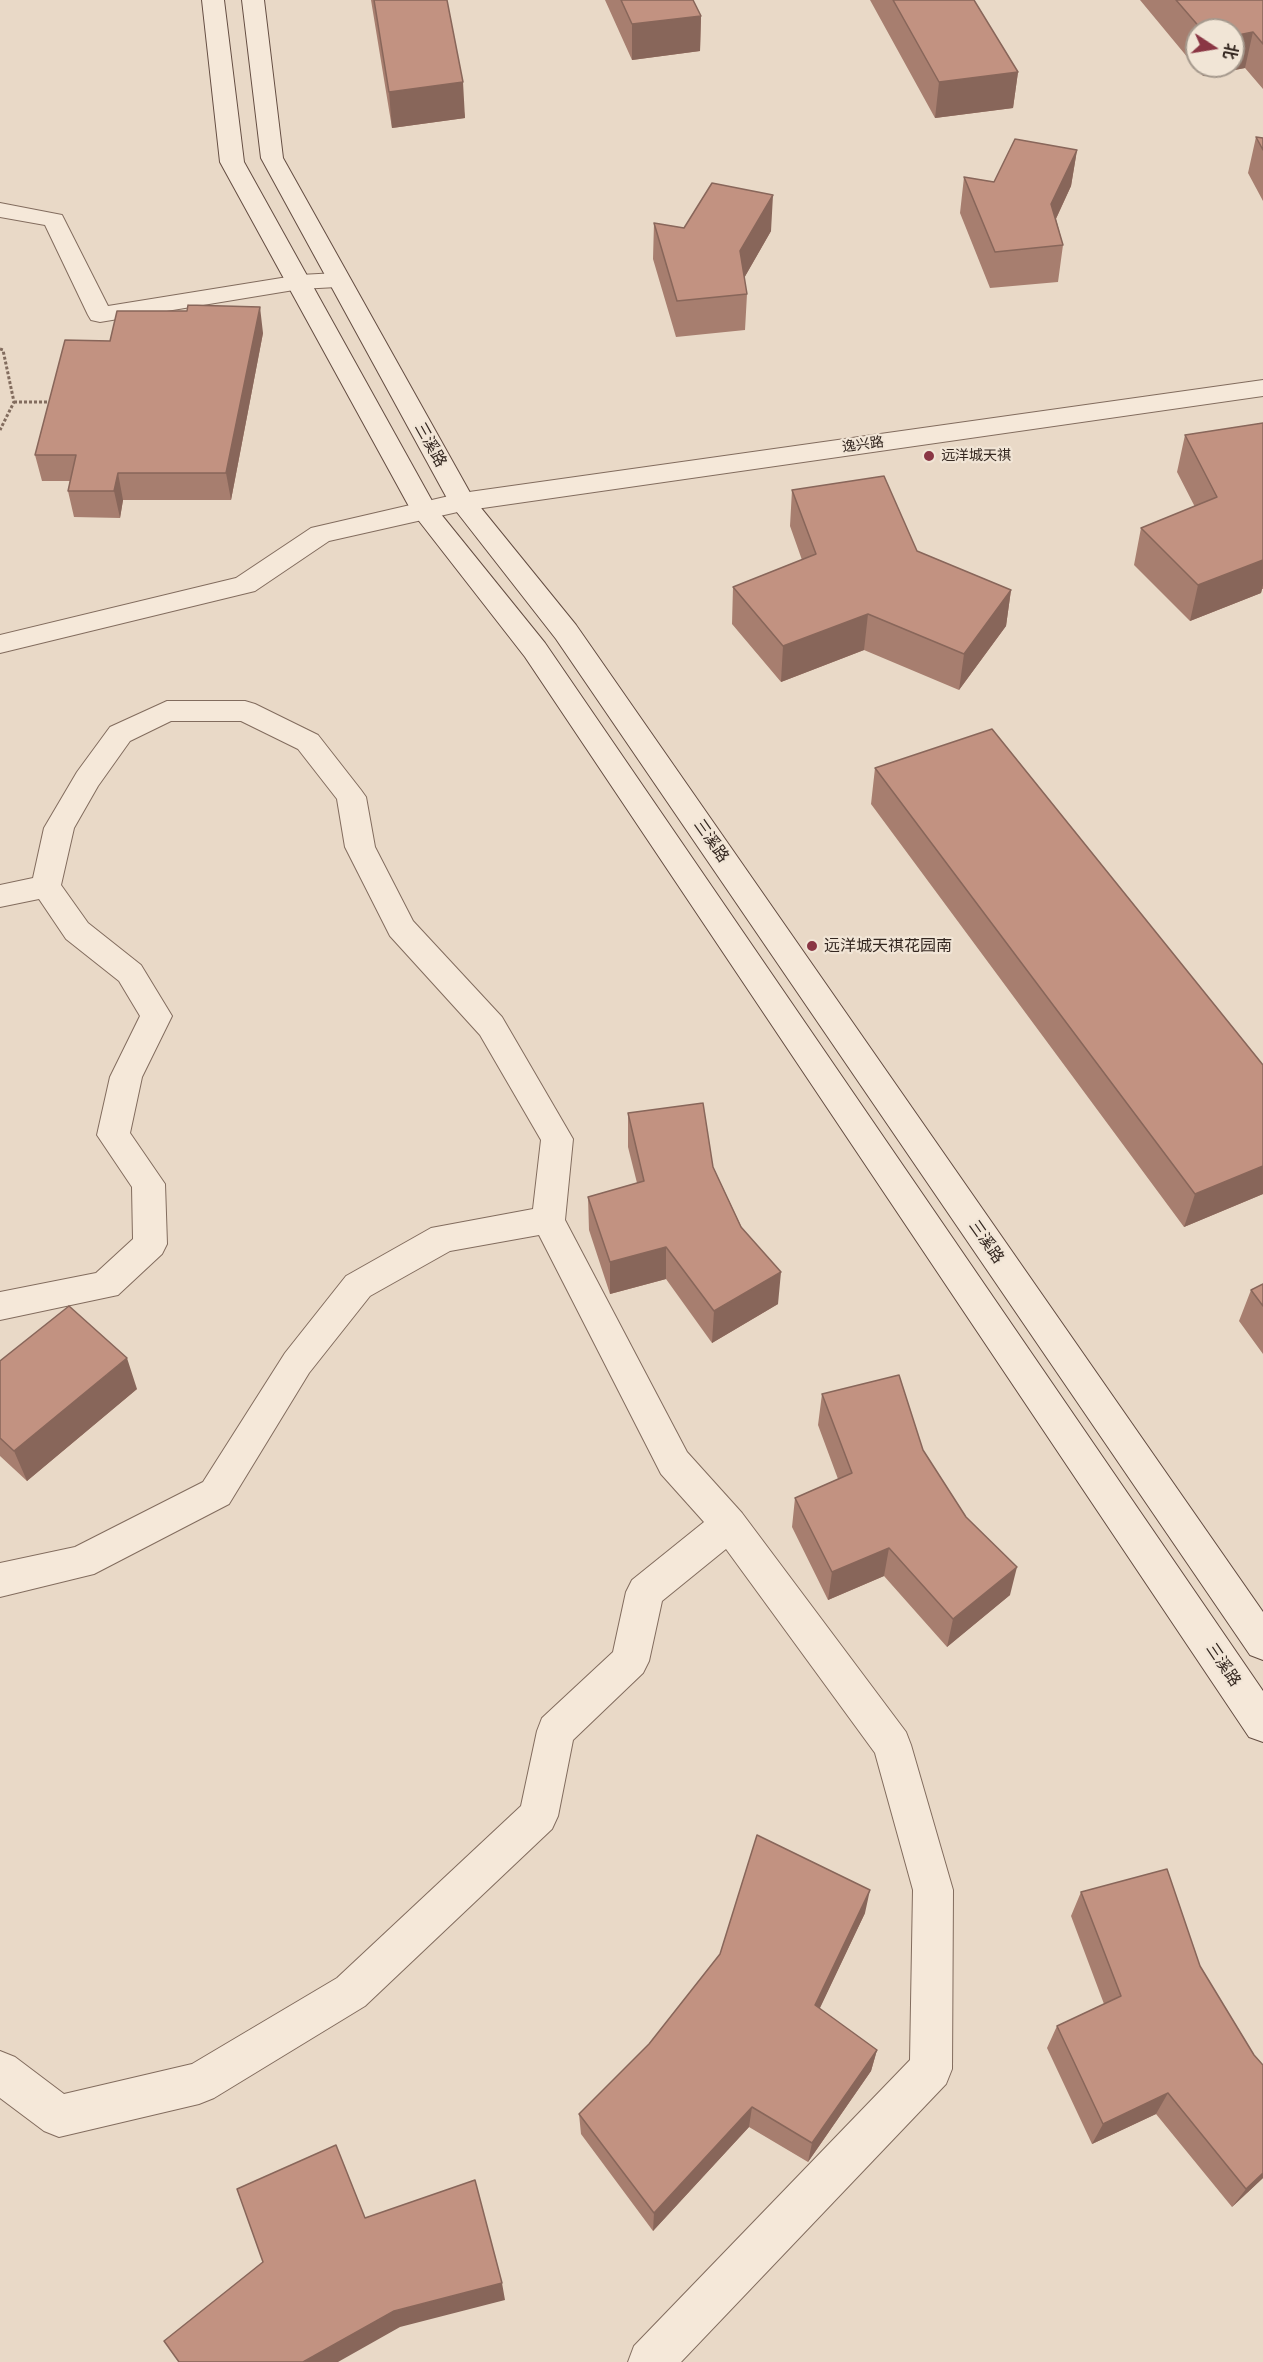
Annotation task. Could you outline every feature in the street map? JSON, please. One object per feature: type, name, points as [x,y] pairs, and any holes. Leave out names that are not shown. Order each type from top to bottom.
[{"type":"street","name":"三溪路","points":[[213,0],[232,162],[425,512],[535,650],[1263,1724]]},
{"type":"street","name":"三溪路","points":[[253,0],[272,158],[337,280],[462,502],[566,632],[1263,1643]]},
{"type":"street","points":[[0,210],[54,220],[100,315],[300,282],[337,280]]},
{"type":"street","name":"逸兴路","points":[[0,644],[245,585],[320,534],[462,502],[1263,388]]},
{"type":"street","points":[[0,1306],[106,1285],[150,1244],[148,1184],[113,1135],[126,1077],[156,1016],[130,973],[77,931],[46,886],[59,828],[87,779],[120,734],[166,711],[245,711],[308,742],[351,796],[360,847],[401,928],[491,1026],[557,1139],[548,1220],[674,1463],[729,1524],[892,1745],[933,1890],[931,2069],[650,2362]]},
{"type":"street","points":[[0,896],[46,886]]},
{"type":"street","points":[[0,1580],[81,1562],[216,1493],[297,1364],[358,1286],[443,1238],[548,1220]]},
{"type":"street","points":[[0,2072],[59,2116],[199,2083],[351,1992],[538,1816],[556,1731],[630,1661],[645,1592],[729,1524]]},
{"type":"path","points":[[0,349],[3,350],[14,402],[0,430]]},
{"type":"path","points":[[14,402],[57,402]]},
{"type":"building","points":[[374,0],[447,0],[463,82],[389,92]]},
{"type":"building","points":[[621,0],[693,0],[701,16],[632,24]]},
{"type":"building","points":[[893,0],[974,0],[1018,72],[939,82]]},
{"type":"building","points":[[1176,0],[1263,0],[1263,44],[1253,32],[1245,34],[1245,18],[1192,18]]},
{"type":"building","points":[[1256,137],[1263,138],[1263,150]]},
{"type":"building","points":[[1015,139],[1077,150],[1051,204],[1063,245],[995,252],[964,177],[994,182]]},
{"type":"building","points":[[712,183],[773,195],[740,251],[747,294],[677,301],[654,223],[684,228]]},
{"type":"building","points":[[188,305],[260,307],[226,473],[118,473],[114,491],[68,491],[76,455],[35,455],[65,340],[110,341],[117,311],[187,311]]},
{"type":"building","points":[[1263,423],[1263,560],[1198,585],[1141,528],[1217,497],[1185,435]]},
{"type":"building","points":[[884,476],[917,551],[1011,590],[964,654],[868,614],[783,646],[733,587],[816,554],[792,490]]},
{"type":"building","points":[[992,729],[1263,1065],[1263,1166],[1195,1194],[875,768]]},
{"type":"building","points":[[703,1103],[713,1167],[741,1227],[781,1272],[714,1311],[666,1247],[610,1262],[588,1197],[644,1181],[628,1113]]},
{"type":"building","points":[[1263,1284],[1263,1306],[1251,1290]]},
{"type":"building","points":[[69,1306],[127,1358],[14,1451],[0,1438],[0,1361]]},
{"type":"building","points":[[899,1375],[923,1450],[966,1517],[1017,1567],[953,1619],[889,1548],[832,1572],[795,1498],[852,1473],[822,1394]]},
{"type":"building","points":[[757,1835],[870,1890],[815,2005],[877,2050],[812,2143],[752,2107],[654,2213],[579,2114],[649,2044],[720,1954]]},
{"type":"building","points":[[1167,1869],[1200,1966],[1254,2055],[1263,2065],[1263,2173],[1246,2189],[1168,2093],[1103,2124],[1057,2026],[1121,1996],[1081,1892]]},
{"type":"building","points":[[336,2145],[365,2218],[475,2180],[502,2283],[394,2311],[303,2362],[179,2362],[164,2341],[263,2262],[237,2189]]},
{"type":"place","name":"远洋城天祺","points":[[929,456]]},
{"type":"place","name":"远洋城天祺花园南","points":[[812,946]]}]
